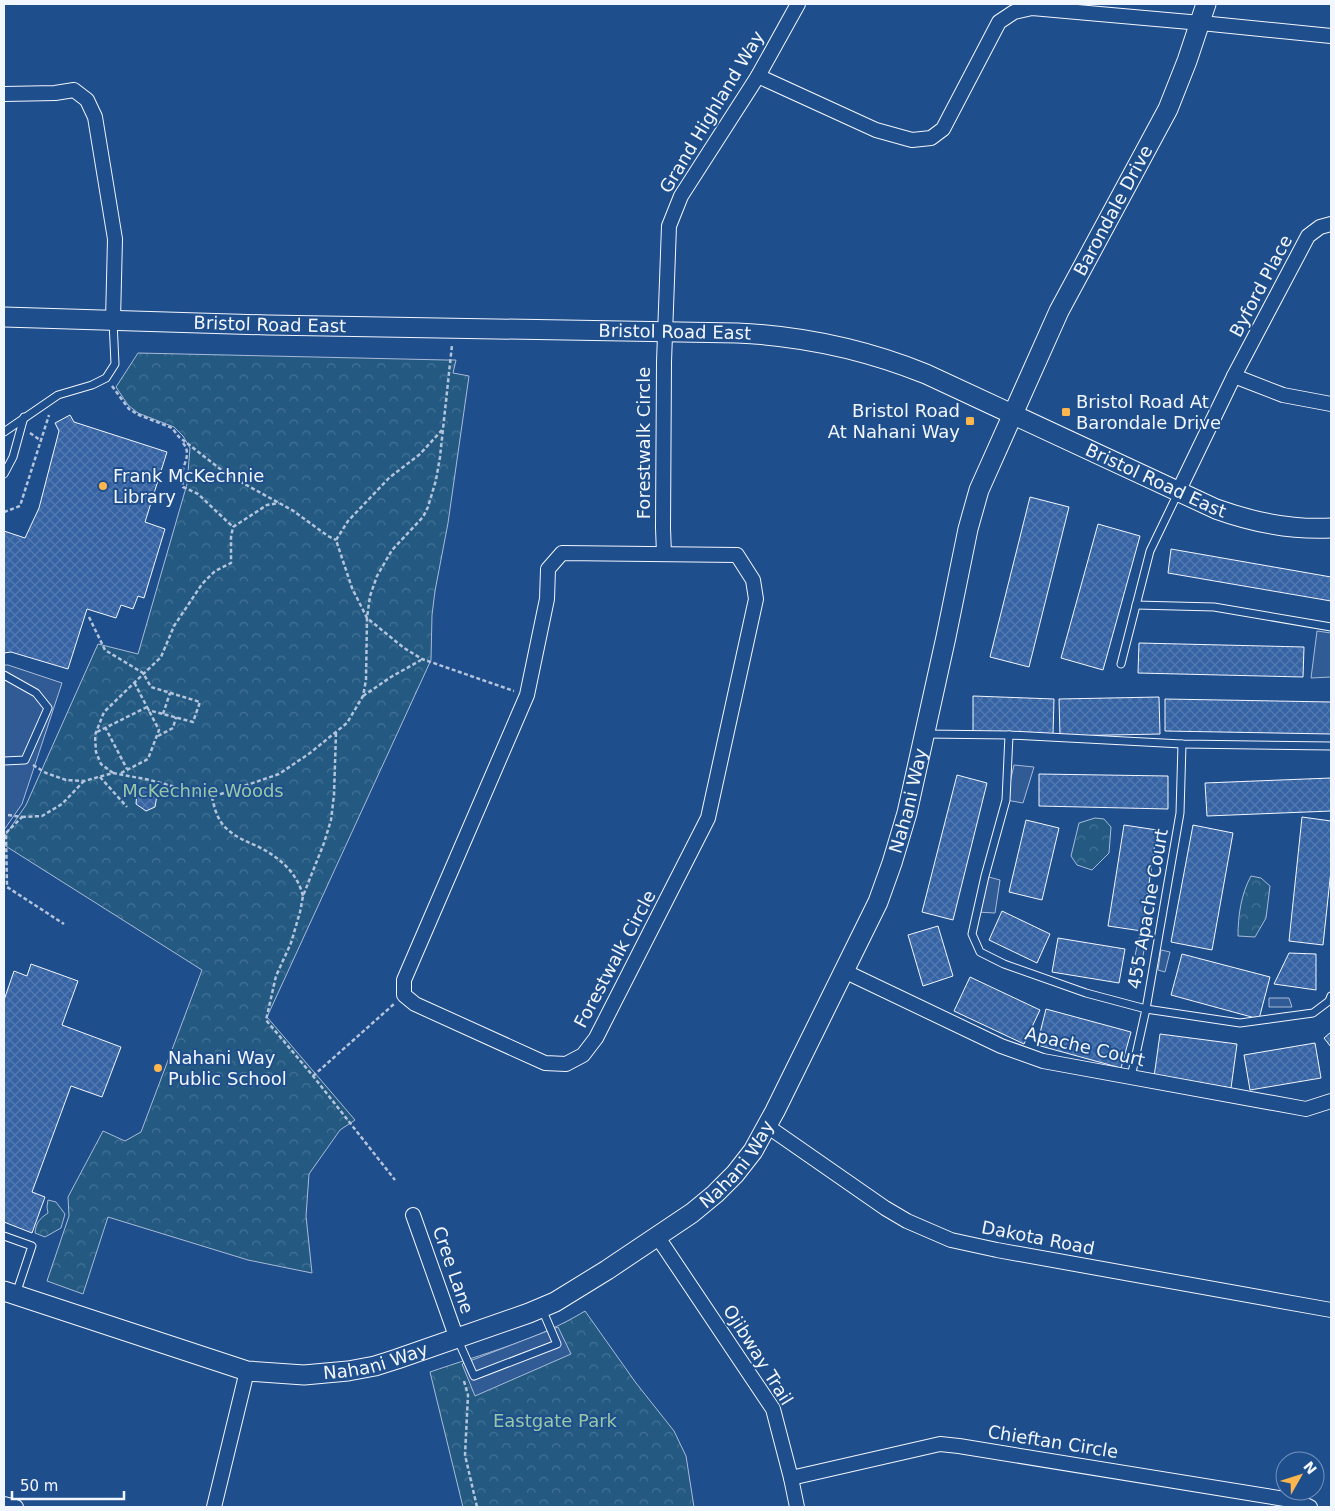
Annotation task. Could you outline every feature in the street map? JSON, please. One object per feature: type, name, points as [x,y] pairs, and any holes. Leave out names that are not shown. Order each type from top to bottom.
[{"type":"street","name":"Grand Highland Way","points":[[664,332],[669,226],[681,196],[758,76],[798,4]]},
{"type":"street","name":"Barondale Drive","points":[[1013,415],[1059,311],[1168,109],[1201,23],[1206,4]]},
{"type":"street","points":[[758,76],[876,130],[912,140],[931,138],[943,130],[999,22],[1014,12],[1032,8],[1331,36]]},
{"type":"street","points":[[4,94],[55,93],[74,90],[87,100],[95,117],[115,239],[113,320]]},
{"type":"street","name":"Byford Place","points":[[1178,492],[1234,376],[1308,236],[1320,227],[1331,224]]},
{"type":"street","name":"Bristol Road East","points":[[4,317],[194,324],[664,332],[785,336],[827,343],[906,366],[1216,510],[1240,518],[1310,529],[1331,528]]},
{"type":"street","name":"Forestwalk Circle","points":[[664,332],[664,554]]},
{"type":"street","points":[[1234,376],[1283,395],[1331,404]]},
{"type":"street","name":"Nahani Way","points":[[10,1293],[247,1371],[304,1375],[348,1371],[375,1366],[542,1308],[578,1289],[692,1213],[722,1188],[753,1150],[767,1126],[876,907],[907,813],[970,519],[986,472],[1013,415]]},
{"type":"street","name":"Bristol Road East","points":[[1310,529],[1331,539]]},
{"type":"street","name":"Forestwalk Circle","points":[[562,553],[664,554],[737,555],[753,580],[756,598],[708,818],[596,1038],[582,1055],[566,1064],[545,1063],[415,1004],[404,995],[404,980],[527,696],[547,599],[548,570],[562,553]]},
{"type":"street","name":"Apache Court","points":[[844,971],[1016,1052],[1043,1061],[1306,1109],[1331,1101]]},
{"type":"street","name":"Dakota Road","points":[[767,1126],[885,1208],[920,1228],[951,1240],[997,1250],[1331,1310]]},
{"type":"street","name":"Cree Lane","points":[[413,1215],[457,1339]]},
{"type":"street","name":"Ojibway Trail","points":[[657,1236],[773,1409],[797,1507]]},
{"type":"street","points":[[214,1507],[247,1371]]},
{"type":"street","name":"Chieftan Circle","points":[[791,1478],[940,1444],[969,1447],[1296,1501],[1310,1507]]},
{"type":"street","points":[[4,1504],[16,1507]]},
{"type":"lane","points":[[4,432],[58,394],[92,385],[106,378],[115,364],[113,320]]},
{"type":"lane","points":[[4,474],[13,457],[24,417]]},
{"type":"lane","points":[[1121,664],[1150,551],[1178,492]]},
{"type":"lane","points":[[1136,605],[1214,607],[1331,627]]},
{"type":"lane","points":[[4,675],[36,693],[48,708],[25,760],[4,762]]},
{"type":"lane","points":[[924,734],[1009,735],[1182,744],[1331,746]]},
{"type":"lane","points":[[1009,735],[1006,800],[985,876],[972,934],[980,952],[1004,964],[1086,993],[1146,1008],[1240,1024],[1313,1014],[1329,1001],[1331,996]]},
{"type":"lane","name":"455 Apache Court","points":[[1131,1078],[1146,1008],[1180,813],[1182,744]]},
{"type":"lane","points":[[4,1236],[32,1246],[10,1293]]},
{"type":"lane","points":[[457,1339],[474,1376],[557,1344],[542,1308]]},
{"type":"path","points":[[279,503],[267,505],[233,527],[231,536],[232,563],[214,571],[202,584],[174,626],[161,657],[104,712],[96,732],[96,752],[100,764],[113,773],[150,780],[212,797],[279,774],[294,765],[347,723],[363,696],[366,680],[367,618],[370,596],[381,567],[392,550],[420,521],[428,507],[436,480],[454,329]]},
{"type":"path","points":[[111,385],[129,409],[172,428],[187,447],[186,463],[182,473],[183,487],[198,494],[233,527]]},
{"type":"path","points":[[4,512],[20,506],[48,416],[54,411]]},
{"type":"path","points":[[336,540],[348,522],[389,478],[420,454],[443,429]]},
{"type":"path","points":[[179,437],[228,475],[279,503],[336,540],[352,588],[367,618],[404,648],[422,659],[527,696]]},
{"type":"path","points":[[89,618],[105,650],[143,673],[151,687],[200,702],[193,722],[148,708],[96,732]]},
{"type":"path","points":[[363,696],[422,659]]},
{"type":"path","points":[[119,774],[148,759],[159,730],[134,682]]},
{"type":"path","points":[[163,714],[170,693]]},
{"type":"path","points":[[156,736],[173,728],[176,717]]},
{"type":"path","points":[[105,728],[128,770]]},
{"type":"path","points":[[336,733],[334,795],[331,820],[324,843],[302,896],[300,912],[291,942],[276,976],[266,1020],[395,1180]]},
{"type":"path","points":[[25,760],[56,778],[84,781],[113,773]]},
{"type":"path","points":[[100,777],[127,807]]},
{"type":"path","points":[[8,815],[22,817],[42,816],[62,804],[84,781]]},
{"type":"path","points":[[212,797],[223,825],[239,838],[264,849],[285,865],[300,884],[302,896]]},
{"type":"path","points":[[22,817],[6,834],[7,887],[64,924]]},
{"type":"path","points":[[313,1076],[404,995]]},
{"type":"path","points":[[463,1377],[468,1395],[465,1455],[477,1507]]},
{"type":"green space","name":"McKechnie Woods","points":[[138,353],[456,360],[453,373],[469,376],[448,523],[435,591],[432,615],[431,660],[267,1017],[355,1120],[340,1130],[309,1174],[306,1216],[312,1273],[248,1260],[108,1217],[83,1294],[47,1281],[69,1216],[68,1197],[103,1131],[125,1141],[141,1132],[202,970],[4,845],[4,837],[26,805],[98,644],[138,654],[187,484],[190,448],[183,436],[174,427],[138,413],[128,405],[116,387]]},
{"type":"green space","points":[[1095,818],[1104,819],[1111,827],[1109,853],[1092,870],[1077,865],[1071,856],[1079,823]]},
{"type":"green space","points":[[1251,876],[1261,878],[1270,886],[1266,918],[1255,937],[1238,936],[1241,905]]},
{"type":"green space","points":[[48,1200],[56,1202],[65,1214],[61,1228],[45,1237],[35,1233],[38,1222],[48,1213]]},
{"type":"green space","name":"Eastgate Park","points":[[585,1311],[636,1383],[674,1431],[686,1456],[694,1507],[463,1507],[430,1372],[529,1338]]},
{"type":"shaded area","points":[[1317,631],[1331,633],[1331,677],[1311,678]]},
{"type":"shaded area","points":[[4,665],[62,683],[22,804],[4,830]]},
{"type":"shaded area","points":[[1014,765],[1034,767],[1023,803],[1006,800]]},
{"type":"shaded area","points":[[985,876],[1000,880],[995,913],[977,912]]},
{"type":"shaded area","points":[[1140,935],[1146,937],[1141,969],[1132,967]]},
{"type":"shaded area","points":[[1161,950],[1170,952],[1165,972],[1158,970]]},
{"type":"shaded area","points":[[1269,998],[1289,998],[1292,1007],[1269,1007]]},
{"type":"shaded area","points":[[558,1327],[571,1354],[475,1396],[462,1364]]},
{"type":"building","points":[[70,415],[74,422],[167,452],[145,522],[165,529],[144,598],[138,596],[133,609],[121,605],[116,618],[87,609],[68,669],[11,652],[4,653],[4,531],[25,538],[39,508],[59,431],[55,423]]},
{"type":"building","points":[[1030,497],[1069,507],[1029,667],[990,657]]},
{"type":"building","points":[[1098,524],[1140,536],[1103,670],[1061,658]]},
{"type":"building","points":[[1171,549],[1331,577],[1331,601],[1168,573]]},
{"type":"building","points":[[1139,643],[1304,647],[1303,677],[1138,673]]},
{"type":"building","points":[[973,696],[1054,699],[1053,734],[973,732]]},
{"type":"building","points":[[1159,697],[1160,734],[1060,736],[1059,699]]},
{"type":"building","points":[[1165,699],[1331,702],[1331,734],[1165,731]]},
{"type":"building","points":[[1039,774],[1168,776],[1168,809],[1039,806]]},
{"type":"building","points":[[957,775],[987,783],[953,920],[922,912]]},
{"type":"building","points":[[1331,778],[1331,811],[1207,816],[1205,783]]},
{"type":"building","points":[[148,788],[157,795],[155,807],[146,811],[136,804],[137,792]]},
{"type":"building","points":[[1302,817],[1331,821],[1331,870],[1323,945],[1289,941]]},
{"type":"building","points":[[1026,820],[1059,828],[1042,900],[1009,892]]},
{"type":"building","points":[[1124,825],[1157,830],[1142,931],[1108,926]]},
{"type":"building","points":[[1193,825],[1233,833],[1212,950],[1171,942]]},
{"type":"building","points":[[1002,911],[1050,934],[1037,963],[989,940]]},
{"type":"building","points":[[938,926],[953,976],[923,986],[908,935]]},
{"type":"building","points":[[1058,938],[1125,949],[1119,983],[1052,972]]},
{"type":"building","points":[[1289,953],[1316,954],[1316,990],[1274,984]]},
{"type":"building","points":[[1182,954],[1270,977],[1259,1019],[1171,995]]},
{"type":"building","points":[[31,964],[78,981],[62,1025],[121,1047],[102,1097],[71,1086],[32,1192],[45,1197],[32,1233],[4,1222],[4,1000],[14,971],[27,976]]},
{"type":"building","points":[[970,977],[1040,1010],[1024,1044],[954,1011]]},
{"type":"building","points":[[1046,1009],[1131,1032],[1121,1068],[1037,1045]]},
{"type":"building","points":[[1331,1032],[1331,1047],[1324,1038]]},
{"type":"building","points":[[1160,1034],[1237,1044],[1231,1088],[1154,1077]]},
{"type":"building","points":[[1315,1043],[1321,1078],[1250,1090],[1244,1055]]},
{"type":"place","name":"Bristol Road At Barondale Drive","points":[[1066,412]]},
{"type":"place","name":"Bristol Road At Nahani Way","points":[[970,421]]},
{"type":"place","name":"Frank McKechnie Library","points":[[103,486]]},
{"type":"place","name":"Nahani Way Public School","points":[[158,1068]]}]
